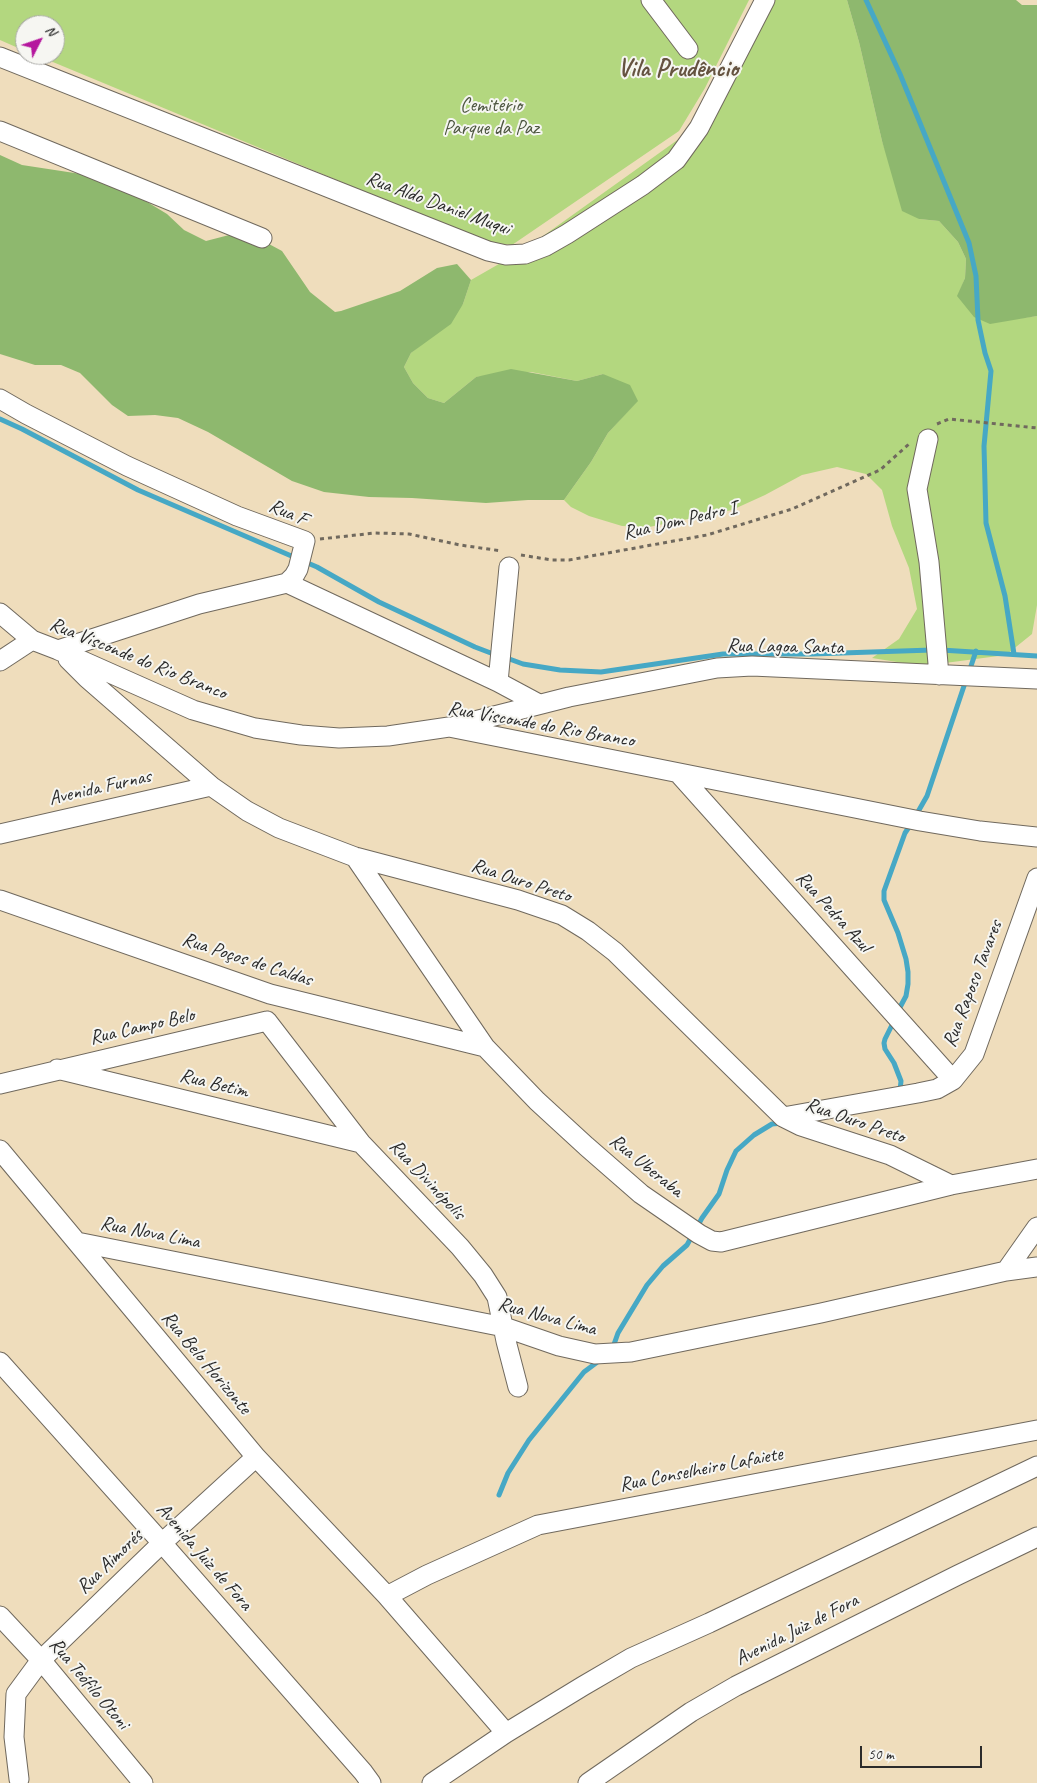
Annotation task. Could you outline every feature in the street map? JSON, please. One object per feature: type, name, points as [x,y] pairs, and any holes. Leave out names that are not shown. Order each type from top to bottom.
[{"type":"street","points":[[652,0],[688,49]]},
{"type":"street","name":"Rua Aldo Daniel Muqui","points":[[0,57],[488,251],[506,256],[525,254],[546,246],[643,185],[676,160],[699,128],[765,0]]},
{"type":"street","points":[[0,131],[262,238]]},
{"type":"street","name":"Rua F","points":[[0,399],[127,466],[237,516],[305,541],[298,570],[287,583]]},
{"type":"street","points":[[924,436],[917,489],[929,562],[939,675]]},
{"type":"street","points":[[498,682],[509,557]]},
{"type":"street","points":[[58,650],[199,604],[287,583],[498,682],[539,704]]},
{"type":"street","name":"Rua Visconde do Rio Branco","points":[[0,613],[32,640],[193,710],[254,728],[300,735],[338,738],[388,736],[449,728],[920,821],[980,831],[1037,837]]},
{"type":"street","points":[[0,661],[32,640]]},
{"type":"street","name":"Rua Ouro Preto","points":[[58,650],[87,678],[211,786],[247,812],[279,828],[355,857],[518,900],[562,915],[588,931],[615,952],[783,1117],[801,1126],[890,1154],[951,1185]]},
{"type":"street","name":"Rua Lagoa Santa","points":[[449,728],[569,697],[717,668],[752,666],[1037,679]]},
{"type":"street","name":"Rua Pedra Azul","points":[[679,774],[953,1080]]},
{"type":"street","name":"Avenida Furnas","points":[[0,834],[211,786]]},
{"type":"street","name":"Rua Uberaba","points":[[355,857],[485,1047],[537,1101],[641,1194],[712,1241],[726,1241],[951,1185],[1037,1169]]},
{"type":"street","name":"Rua Raposo Tavares","points":[[783,1117],[918,1093],[937,1088],[953,1080],[974,1054],[1037,878]]},
{"type":"street","name":"Rua Poços de Caldas","points":[[0,900],[270,994],[485,1047]]},
{"type":"street","points":[[267,1021],[270,994]]},
{"type":"street","name":"Rua Campo Belo","points":[[0,1084],[57,1069],[267,1021]]},
{"type":"street","name":"Rua Divinópolis","points":[[267,1021],[361,1143],[460,1247],[482,1275],[497,1297],[518,1387]]},
{"type":"street","name":"Rua Betim","points":[[57,1069],[361,1143]]},
{"type":"street","name":"Rua Belo Horizonte","points":[[0,1150],[256,1457],[387,1596],[506,1733]]},
{"type":"street","points":[[1006,1271],[1037,1227]]},
{"type":"street","name":"Rua Nova Lima","points":[[77,1242],[504,1327],[559,1346],[595,1354],[631,1352],[821,1313],[1006,1271],[1037,1267]]},
{"type":"street","name":"Avenida Juiz de Fora","points":[[0,1362],[162,1543],[371,1783]]},
{"type":"street","name":"Rua Conselheiro Lafaiete","points":[[387,1596],[427,1575],[538,1525],[1037,1430]]},
{"type":"street","name":"Rua Aimorés","points":[[19,1779],[14,1737],[16,1694],[41,1660],[162,1543],[256,1457]]},
{"type":"street","points":[[432,1783],[506,1733],[631,1658],[709,1623],[1037,1466]]},
{"type":"street","name":"Avenida Juiz de Fora","points":[[588,1783],[691,1712],[736,1686],[958,1574],[1037,1537]]},
{"type":"street","name":"Rua Teófilo Otoni","points":[[0,1616],[41,1660],[143,1783]]},
{"type":"path","points":[[924,436],[949,419],[1037,428]]},
{"type":"path","name":"Rua Dom Pedro I","points":[[305,541],[375,533],[409,534],[509,557],[569,560],[707,535],[792,509],[880,470],[924,436]]},
{"type":"green space","name":"Cemitério Parque da Paz","points":[[0,0],[749,0],[705,88],[679,131],[512,245],[486,242],[60,65],[65,65],[65,15],[15,15],[15,47],[0,40]]},
{"type":"green space","points":[[771,0],[847,0],[859,42],[882,141],[891,167],[919,219],[939,221],[958,242],[966,259],[965,278],[958,296],[1015,319],[1037,316],[1037,605],[1032,634],[1006,655],[922,666],[872,658],[899,639],[917,609],[909,568],[892,526],[882,490],[866,474],[837,467],[802,475],[732,510],[649,527],[622,526],[589,516],[571,507],[564,500],[591,462],[608,433],[637,401],[603,374],[577,381],[531,372],[476,377],[444,403],[428,398],[413,383],[404,367],[411,353],[427,340],[463,304],[471,280],[525,249],[683,136]]},
{"type":"green space","points":[[847,0],[1016,0],[1022,5],[1037,5],[1037,316],[990,324],[974,317],[957,296],[965,278],[966,259],[958,242],[939,221],[919,219],[902,211],[882,141],[859,42]]},
{"type":"green space","points":[[0,155],[22,165],[94,176],[134,194],[167,214],[184,230],[206,241],[233,234],[254,236],[282,251],[310,292],[335,312],[400,291],[437,268],[457,264],[471,280],[463,304],[451,324],[411,353],[404,367],[413,383],[428,398],[444,403],[476,377],[511,369],[577,381],[603,374],[630,385],[638,401],[608,433],[591,462],[564,500],[486,503],[369,497],[324,492],[292,481],[208,432],[178,418],[155,415],[128,416],[112,405],[80,373],[61,365],[35,365],[0,354]]},
{"type":"waterway","points":[[866,0],[900,74],[969,243],[976,276],[978,320],[991,371],[984,446],[986,523],[1005,596],[1014,654]]},
{"type":"waterway","points":[[0,419],[138,490],[317,567],[379,602],[496,655]]},
{"type":"waterway","points":[[504,657],[523,664],[560,670],[601,672],[723,654],[812,654],[932,650]]},
{"type":"waterway","points":[[941,650],[1037,656]]},
{"type":"waterway","points":[[969,672],[976,651]]},
{"type":"waterway","points":[[915,817],[927,796],[966,680]]},
{"type":"waterway","points":[[898,1011],[906,996],[908,972],[898,933],[884,900],[884,891],[905,833],[911,824]]},
{"type":"waterway","points":[[894,1021],[884,1043],[885,1049],[894,1063],[901,1081],[900,1091]]},
{"type":"waterway","points":[[612,1350],[618,1333],[647,1285],[663,1266],[687,1245],[702,1218],[719,1194],[736,1151],[754,1135],[772,1124],[783,1123]]},
{"type":"waterway","points":[[499,1495],[508,1473],[529,1440],[584,1372],[600,1360]]},
{"type":"district","name":"Vila Prudêncio","points":[[678,69]]}]
